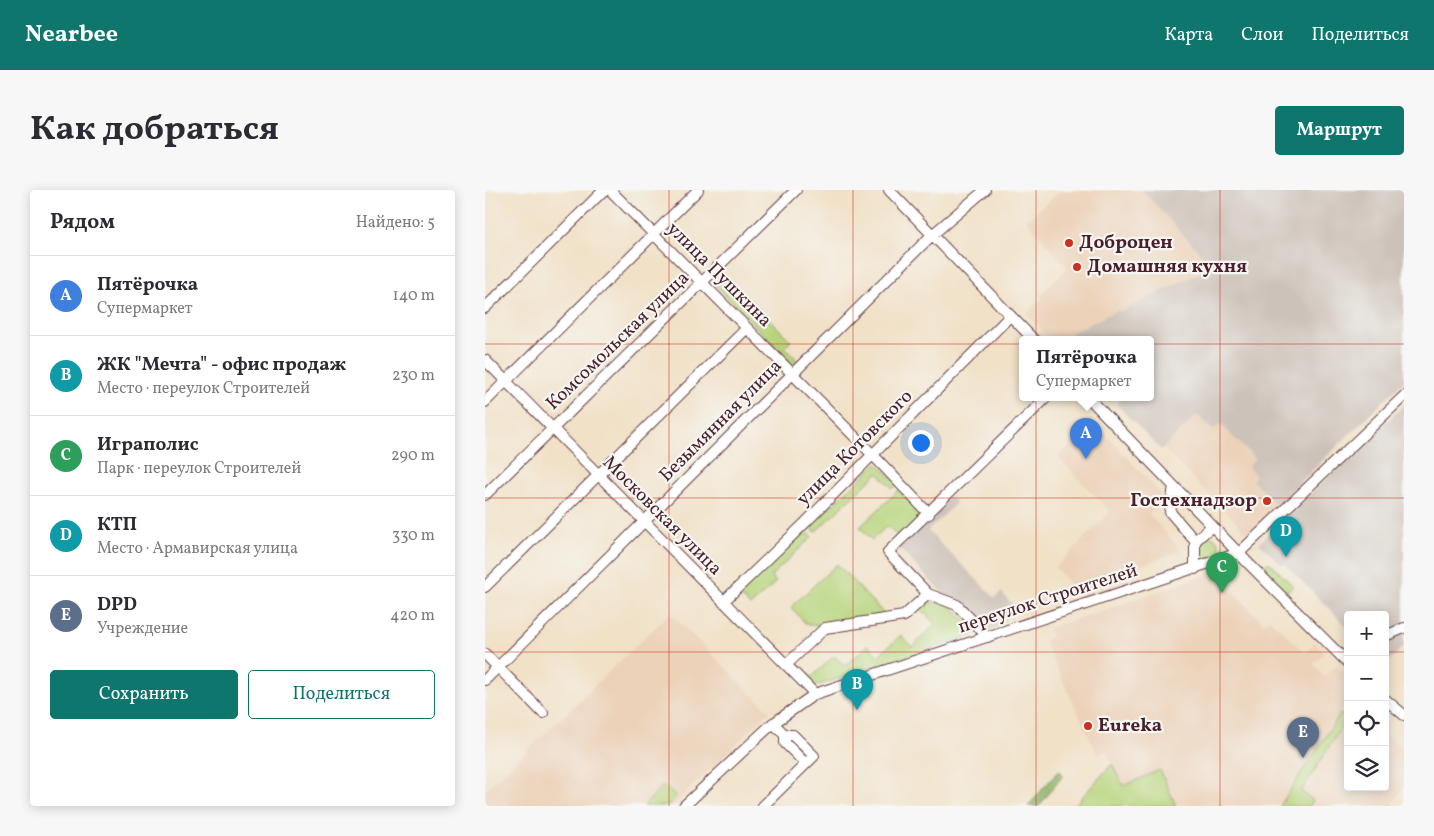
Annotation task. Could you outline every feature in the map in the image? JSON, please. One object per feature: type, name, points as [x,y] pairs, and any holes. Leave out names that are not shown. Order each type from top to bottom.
[{"type":"street","points":[[485,308],[604,190]]},
{"type":"street","name":"улица Пушкина","points":[[610,190],[873,454],[929,514]]},
{"type":"street","points":[[485,402],[698,190]]},
{"type":"street","name":"Комсомольская улица","points":[[485,496],[796,190]]},
{"type":"street","points":[[889,190],[1029,336]]},
{"type":"street","name":"Безымянная улица","points":[[485,680],[932,235],[985,190]]},
{"type":"street","name":"улица Котовского","points":[[723,602],[1010,316]]},
{"type":"street","points":[[485,587],[747,328]]},
{"type":"street","name":"Московская улица","points":[[485,360],[643,523],[815,694]]},
{"type":"street","name":"переулок Строителей","points":[[684,806],[773,723],[815,694],[1239,553],[1404,396]]},
{"type":"street","points":[[988,637],[957,605],[928,594],[888,552],[1043,401]]},
{"type":"street","points":[[1092,401],[1212,526],[1344,658]]},
{"type":"street","points":[[1173,486],[1170,512],[1195,541],[1195,569]]},
{"type":"street","points":[[1195,541],[1212,526]]},
{"type":"street","points":[[786,665],[825,628],[904,616],[928,594]]},
{"type":"street","points":[[1389,634],[1404,628]]},
{"type":"street","points":[[485,654],[543,713]]},
{"type":"street","points":[[1387,701],[1404,715]]},
{"type":"street","points":[[763,806],[814,756],[793,735],[785,735],[773,723]]},
{"type":"shaded area","points":[[1062,190],[1142,190],[1212,266],[1068,336],[1048,336],[1026,314],[1043,298],[1040,295],[1068,268],[1026,220]]},
{"type":"shaded area","points":[[1142,190],[1404,190],[1404,381],[1277,505],[1252,480],[1256,476],[1248,467],[1255,459],[1220,424],[1213,430],[1197,415],[1161,450],[1117,405],[1119,401],[1154,401],[1154,336],[1068,336],[1212,266]]},
{"type":"shaded area","points":[[1404,405],[1404,646],[1389,661],[1389,611],[1344,611],[1344,624],[1285,564],[1281,564],[1259,543]]},
{"type":"shaded area","points":[[1197,414],[1213,430],[1220,424],[1255,460],[1256,476],[1252,480],[1277,505],[1248,534],[1163,448]]},
{"type":"shaded area","points":[[1090,418],[1166,499],[1149,514],[1181,551],[1074,588],[1055,568],[1110,512],[1058,457],[1088,428],[1084,424]]},
{"type":"shaded area","points":[[949,496],[956,503],[928,531],[995,598],[1001,592],[1016,608],[996,629],[981,634],[898,547]]},
{"type":"shaded area","points":[[1221,570],[1235,585],[1231,589],[1264,624],[1270,619],[1305,653],[1315,643],[1324,653],[1313,664],[1324,676],[1336,665],[1344,673],[1344,707],[1280,806],[1176,806],[1160,770],[1122,786],[1106,751],[1098,755],[1044,641],[1052,637],[1048,629]]},
{"type":"shaded area","points":[[670,613],[770,712],[672,806],[485,806],[485,791]]},
{"type":"shaded area","points":[[1344,723],[1344,791],[1389,791],[1389,739],[1404,748],[1404,786],[1394,802],[1394,806],[1310,806],[1313,800],[1301,792]]},
{"type":"green space","points":[[723,273],[791,341],[785,347],[797,360],[793,364],[713,283]]},
{"type":"green space","points":[[877,463],[898,484],[893,489],[878,473],[815,532],[810,526]]},
{"type":"green space","points":[[902,487],[926,513],[899,538],[887,526],[872,540],[860,527]]},
{"type":"green space","points":[[806,531],[812,537],[771,576],[776,582],[750,606],[739,594]]},
{"type":"green space","points":[[1208,536],[1211,536],[1218,542],[1220,555],[1203,560],[1198,553],[1198,545]]},
{"type":"green space","points":[[1269,562],[1293,586],[1288,591],[1281,589],[1261,569]]},
{"type":"green space","points":[[837,564],[885,615],[825,625],[807,625],[791,607]]},
{"type":"green space","points":[[928,602],[948,603],[975,631],[973,635],[813,687],[792,665],[796,661],[812,677],[834,656],[845,666],[868,645],[878,656],[901,635],[912,647],[935,624],[921,609]]},
{"type":"green space","points":[[1340,714],[1344,716],[1344,723],[1301,792],[1313,800],[1310,806],[1280,806]]},
{"type":"green space","points":[[1112,764],[1123,786],[1160,770],[1176,806],[1074,806]]},
{"type":"green space","points":[[1059,770],[1063,776],[1039,806],[1028,806]]},
{"type":"green space","points":[[664,785],[676,797],[667,806],[644,806]]},
{"type":"place","name":"Доброцен","points":[[1069,243]]},
{"type":"place","name":"Домашняя кухня","points":[[1077,267]]},
{"type":"place","name":"Пятёрочка","points":[[1086,459]]},
{"type":"place","name":"Гостехнадзор","points":[[1267,501]]},
{"type":"place","name":"КТП","points":[[1286,557]]},
{"type":"place","name":"Играполис","points":[[1222,593]]},
{"type":"place","name":"ЖК \"Мечта\" - офис продаж","points":[[857,710]]},
{"type":"place","name":"Eureka","points":[[1088,726]]},
{"type":"place","name":"DPD","points":[[1303,758]]}]
